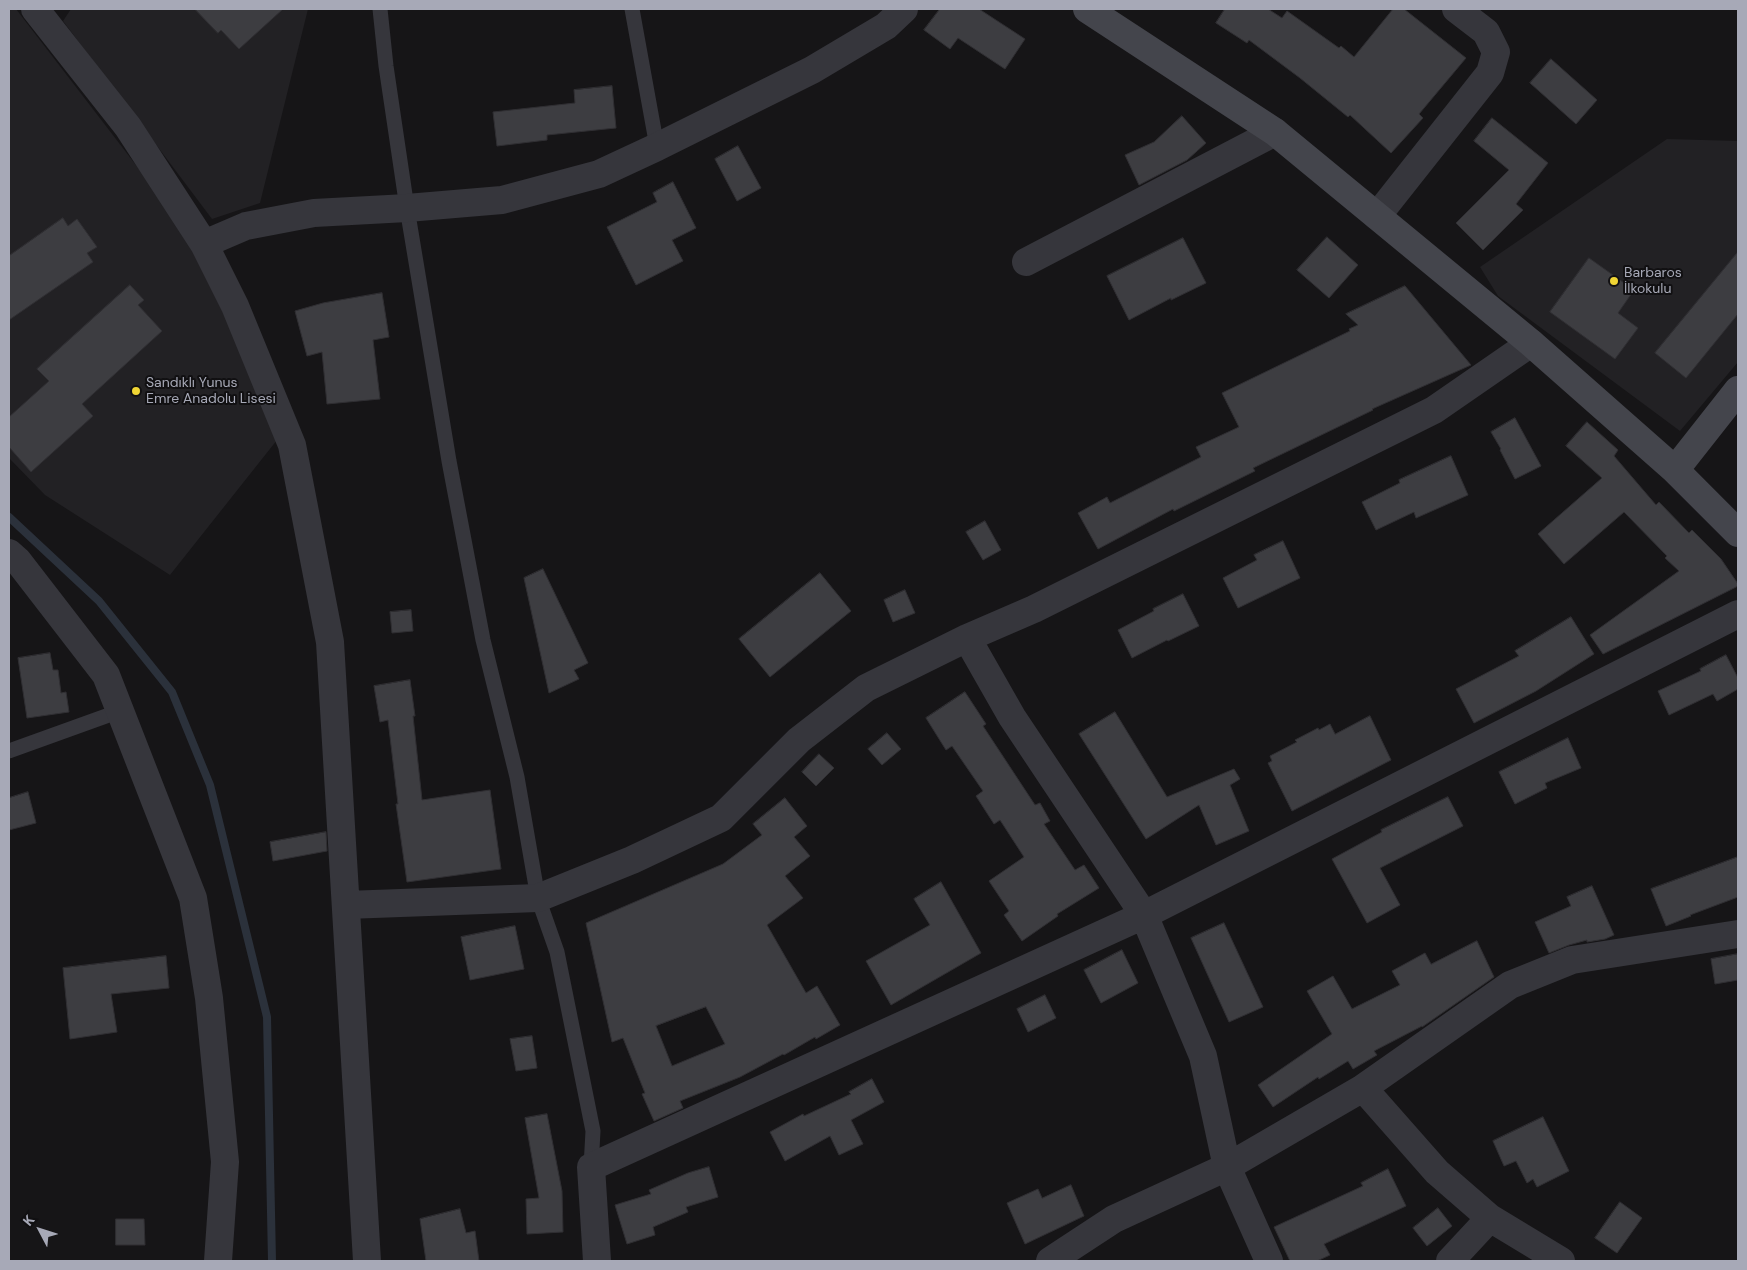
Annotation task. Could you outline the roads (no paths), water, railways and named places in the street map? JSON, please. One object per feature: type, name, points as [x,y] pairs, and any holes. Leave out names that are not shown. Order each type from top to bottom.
[{"type":"street","points":[[35,9],[128,126],[204,244],[235,306],[292,445],[330,642],[367,1261]]},
{"type":"street","points":[[204,244],[246,226],[314,213],[502,200],[599,174],[812,70],[886,26],[904,9]]},
{"type":"street","points":[[1087,9],[1276,132],[1531,342],[1675,470],[1738,533]]},
{"type":"street","points":[[1377,216],[1490,73],[1496,52],[1486,32],[1456,9]]},
{"type":"street","points":[[1026,262],[1276,132]]},
{"type":"street","points":[[346,905],[538,898],[632,860],[721,818],[799,740],[866,688],[967,638],[1042,605],[1434,410],[1531,342]]},
{"type":"street","points":[[1675,470],[1738,390]]},
{"type":"street","points":[[9,553],[18,561],[106,675],[192,898],[209,998],[225,1162],[218,1261]]},
{"type":"street","points":[[597,1261],[591,1167],[1144,915],[1738,614]]},
{"type":"street","points":[[967,638],[1012,717],[1144,915],[1203,1056],[1227,1167],[1269,1261]]},
{"type":"street","points":[[1050,1261],[1114,1219],[1227,1167],[1363,1088],[1510,985],[1572,960],[1738,934]]},
{"type":"street","points":[[1363,1088],[1437,1172],[1490,1218],[1561,1261]]},
{"type":"street","points":[[1450,1261],[1490,1218]]},
{"type":"lane","points":[[380,9],[386,66],[407,208],[451,470],[483,640],[517,777],[538,898],[557,952],[593,1131],[591,1167]]},
{"type":"lane","points":[[632,9],[657,147]]},
{"type":"lane","points":[[9,751],[120,711]]},
{"type":"waterway","points":[[9,517],[99,601],[172,692],[210,785],[267,1017],[272,1261]]},
{"type":"place","name":"Barbaros İlkokulu","points":[[1614,281]]},
{"type":"place","name":"Sandıklı Yunus Emre Anadolu Lisesi","points":[[136,391]]}]
